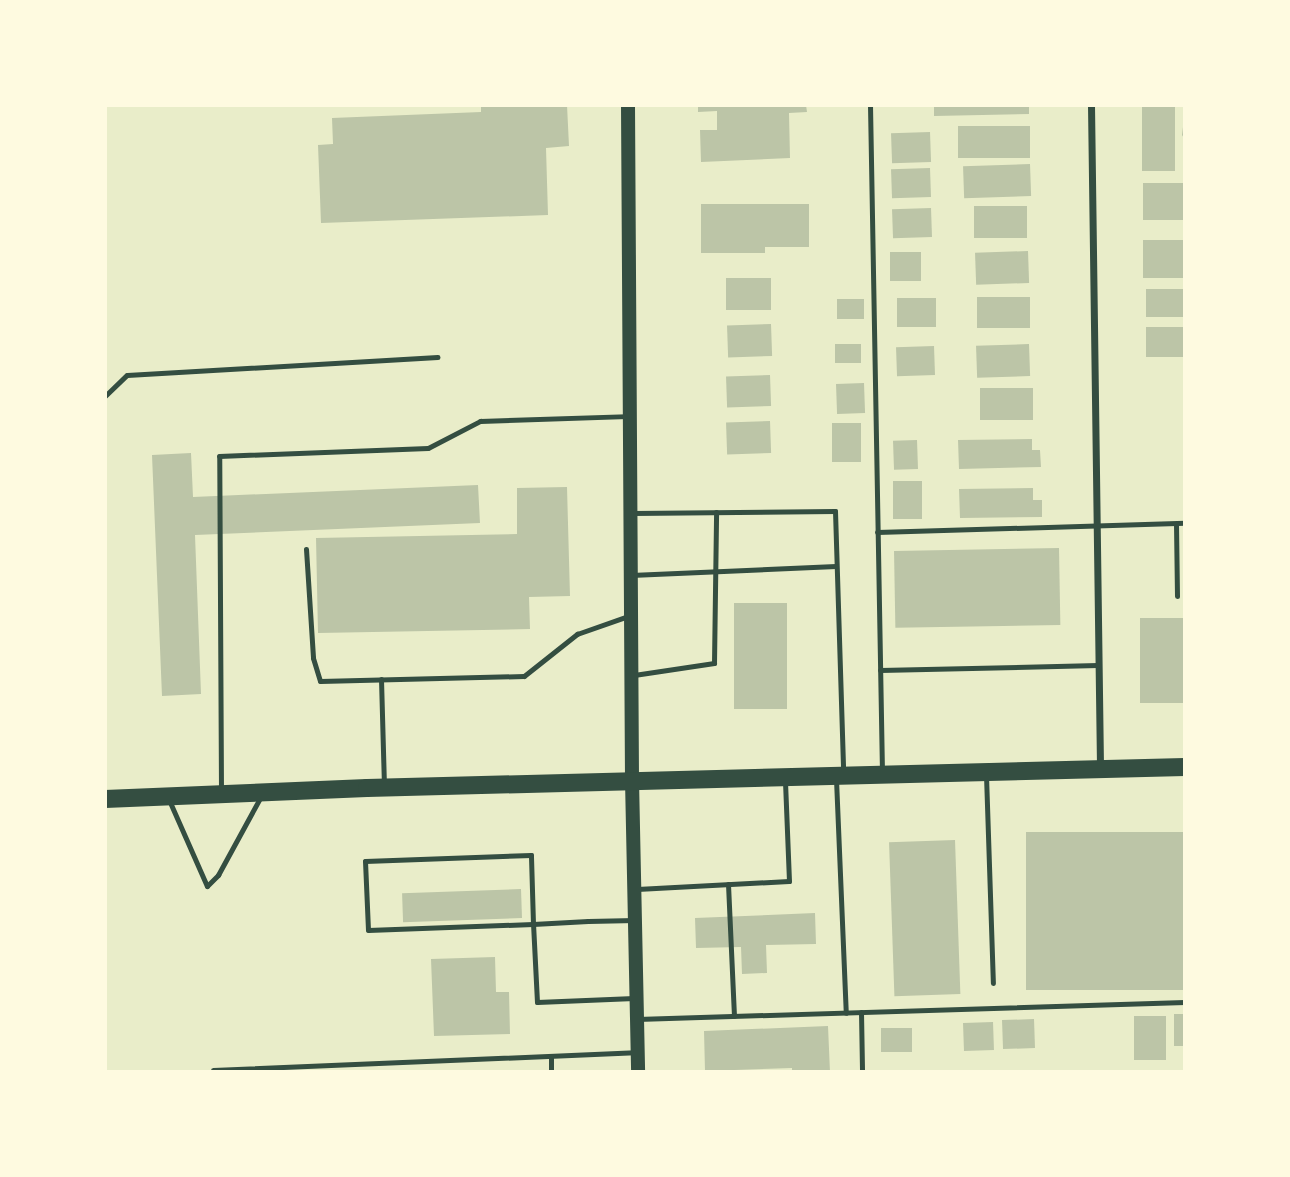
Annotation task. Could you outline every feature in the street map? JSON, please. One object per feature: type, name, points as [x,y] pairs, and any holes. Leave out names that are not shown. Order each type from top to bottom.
[{"type":"main road","points":[[628,105],[632,780],[638,1072]]},
{"type":"main road","points":[[105,799],[384,787],[1185,767]]},
{"type":"street","points":[[1091,105],[1100,769]]},
{"type":"lane","points":[[870,105],[882,774]]},
{"type":"lane","points":[[105,396],[127,375],[437,357]]},
{"type":"lane","points":[[221,795],[219,456],[428,448],[480,421],[630,416]]},
{"type":"lane","points":[[630,513],[835,511],[846,1013]]},
{"type":"lane","points":[[631,676],[714,663],[716,512]]},
{"type":"lane","points":[[877,532],[1185,523]]},
{"type":"lane","points":[[1176,524],[1177,596]]},
{"type":"lane","points":[[306,549],[313,658],[320,681],[524,676],[576,634],[631,615]]},
{"type":"lane","points":[[631,575],[836,566]]},
{"type":"lane","points":[[880,670],[1098,665]]},
{"type":"lane","points":[[381,679],[384,787]]},
{"type":"lane","points":[[986,772],[993,983]]},
{"type":"lane","points":[[634,889],[789,881],[785,776]]},
{"type":"lane","points":[[168,797],[207,886],[218,875],[263,793]]},
{"type":"lane","points":[[635,919],[533,924],[368,930],[365,861],[531,855],[533,924],[537,1002],[637,998]]},
{"type":"lane","points":[[728,884],[734,1016]]},
{"type":"lane","points":[[637,1019],[1185,1002]]},
{"type":"lane","points":[[861,1012],[862,1072]]},
{"type":"lane","points":[[213,1070],[638,1052]]},
{"type":"lane","points":[[551,1056],[551,1072]]},
{"type":"building","points":[[481,105],[567,105],[569,146],[546,148],[548,215],[321,223],[318,145],[333,144],[332,118],[481,112]]},
{"type":"building","points":[[698,105],[806,105],[807,112],[789,113],[790,158],[701,162],[700,130],[717,130],[717,111],[698,112]]},
{"type":"building","points":[[934,105],[1029,105],[1029,114],[934,116]]},
{"type":"building","points":[[1142,105],[1175,105],[1175,171],[1142,171]]},
{"type":"building","points":[[1185,111],[1185,140],[1182,135]]},
{"type":"building","points":[[958,126],[1030,126],[1030,158],[958,158]]},
{"type":"building","points":[[930,132],[931,162],[892,163],[891,133]]},
{"type":"building","points":[[1030,164],[1031,196],[964,198],[963,166]]},
{"type":"building","points":[[930,168],[931,197],[892,198],[891,169]]},
{"type":"building","points":[[1143,183],[1185,183],[1185,220],[1143,220]]},
{"type":"building","points":[[701,204],[809,204],[809,247],[765,247],[765,253],[701,253]]},
{"type":"building","points":[[974,206],[1027,206],[1027,238],[974,238]]},
{"type":"building","points":[[931,208],[932,237],[893,238],[892,209]]},
{"type":"building","points":[[1143,240],[1185,240],[1185,278],[1143,278]]},
{"type":"building","points":[[1028,251],[1029,283],[976,285],[975,253]]},
{"type":"building","points":[[890,252],[921,252],[921,281],[890,281]]},
{"type":"building","points":[[726,278],[771,278],[771,310],[726,310]]},
{"type":"building","points":[[1146,289],[1185,289],[1185,317],[1146,317]]},
{"type":"building","points":[[977,297],[1030,297],[1030,328],[977,328]]},
{"type":"building","points":[[897,298],[936,298],[936,327],[897,327]]},
{"type":"building","points":[[837,299],[864,299],[864,319],[837,319]]},
{"type":"building","points":[[771,324],[772,356],[728,358],[727,326]]},
{"type":"building","points":[[1146,327],[1185,327],[1185,357],[1146,357]]},
{"type":"building","points":[[835,344],[861,344],[861,363],[835,363]]},
{"type":"building","points":[[1029,344],[1030,376],[977,378],[976,346]]},
{"type":"building","points":[[934,346],[935,375],[897,376],[896,347]]},
{"type":"building","points":[[770,375],[771,406],[727,408],[726,377]]},
{"type":"building","points":[[864,383],[865,413],[837,414],[836,384]]},
{"type":"building","points":[[980,388],[1033,388],[1033,420],[980,420]]},
{"type":"building","points":[[770,421],[771,453],[727,455],[726,423]]},
{"type":"building","points":[[832,423],[861,423],[861,462],[832,462]]},
{"type":"building","points":[[1032,439],[1032,450],[1040,450],[1041,467],[959,469],[958,440]]},
{"type":"building","points":[[917,440],[918,469],[894,470],[893,441]]},
{"type":"building","points":[[191,453],[193,497],[478,485],[480,523],[195,535],[201,694],[162,696],[152,455]]},
{"type":"building","points":[[893,481],[922,481],[922,519],[893,519]]},
{"type":"building","points":[[567,487],[570,596],[529,597],[530,629],[318,633],[316,538],[517,534],[517,488]]},
{"type":"building","points":[[1033,488],[1033,500],[1042,500],[1042,517],[960,518],[959,489]]},
{"type":"building","points":[[1059,548],[1060,625],[895,628],[894,551]]},
{"type":"building","points":[[734,603],[787,603],[787,709],[734,709]]},
{"type":"building","points":[[1140,618],[1185,618],[1185,703],[1140,703]]},
{"type":"building","points":[[1026,832],[1185,832],[1185,990],[1026,990]]},
{"type":"building","points":[[955,840],[960,994],[894,996],[889,842]]},
{"type":"building","points":[[521,889],[522,918],[403,922],[402,893]]},
{"type":"building","points":[[815,913],[816,944],[766,945],[767,973],[742,974],[741,947],[696,948],[695,918]]},
{"type":"building","points":[[495,957],[496,992],[509,992],[510,1034],[434,1036],[431,959]]},
{"type":"building","points":[[1174,1014],[1185,1014],[1185,1046],[1174,1046]]},
{"type":"building","points":[[1134,1016],[1166,1016],[1166,1060],[1134,1060]]},
{"type":"building","points":[[1034,1019],[1035,1048],[1003,1049],[1002,1020]]},
{"type":"building","points":[[993,1022],[994,1050],[964,1051],[963,1023]]},
{"type":"building","points":[[828,1026],[830,1072],[792,1072],[792,1068],[705,1071],[704,1031]]},
{"type":"building","points":[[881,1028],[912,1028],[912,1052],[881,1052]]}]
